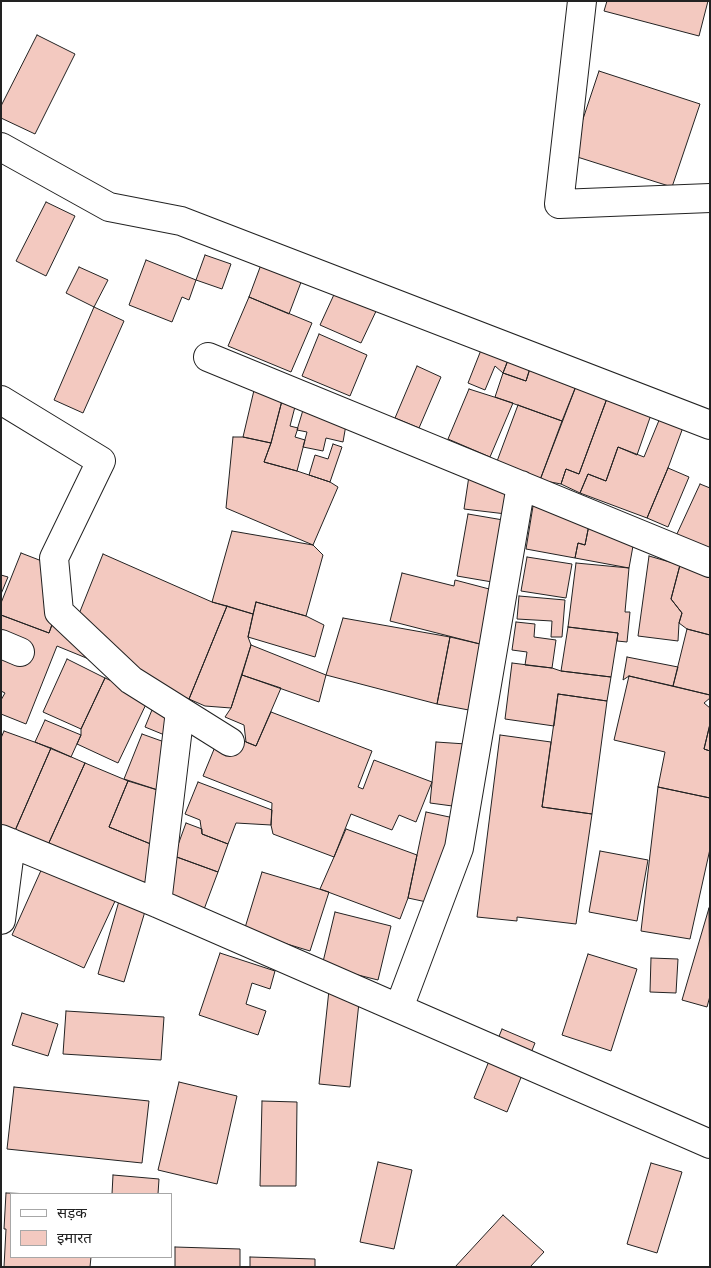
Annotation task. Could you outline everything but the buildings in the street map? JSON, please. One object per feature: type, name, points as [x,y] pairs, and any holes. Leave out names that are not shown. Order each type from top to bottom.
[{"type":"street","points":[[582,1],[560,204],[710,198]]},
{"type":"street","points":[[1,147],[109,207],[181,221],[710,425]]},
{"type":"street","points":[[208,357],[710,563]]},
{"type":"street","points":[[1,400],[101,461],[54,558],[58,612],[131,680],[230,742]]},
{"type":"street","points":[[399,1008],[459,848],[522,486]]},
{"type":"street","points":[[157,902],[180,711]]},
{"type":"street","points":[[1,920],[6,841],[157,902],[710,1144]]}]
